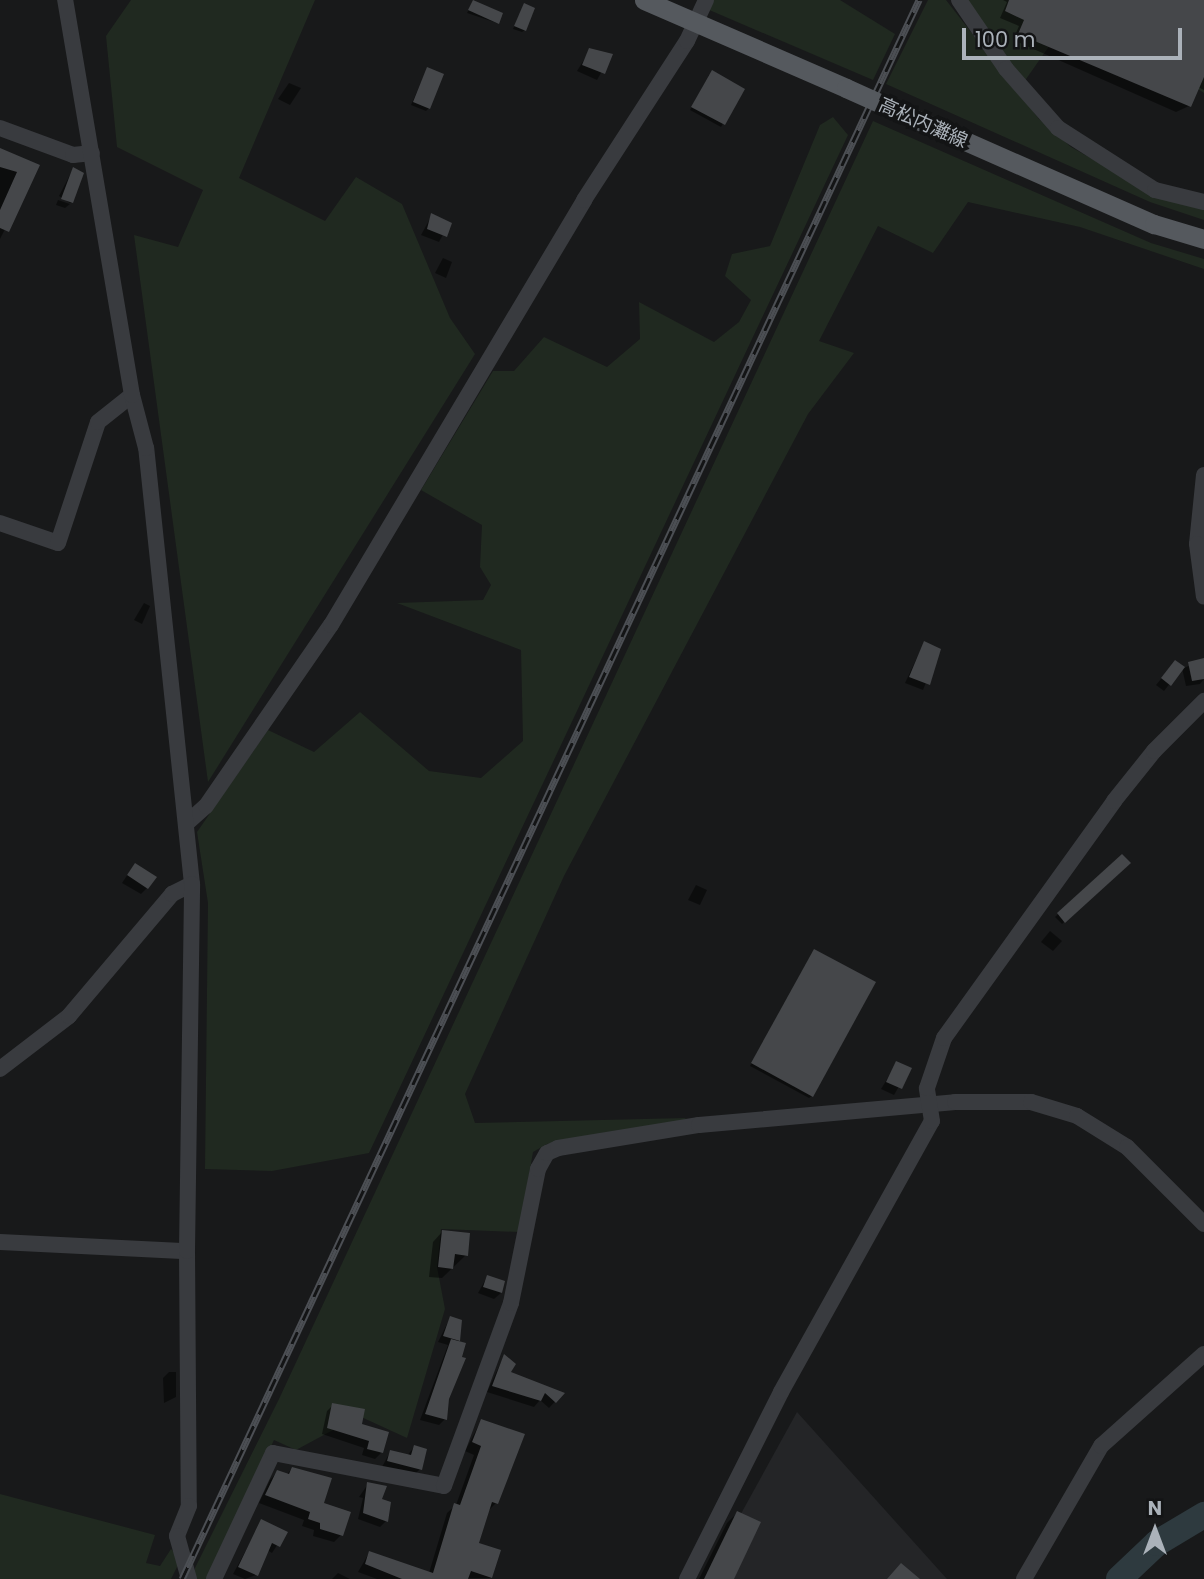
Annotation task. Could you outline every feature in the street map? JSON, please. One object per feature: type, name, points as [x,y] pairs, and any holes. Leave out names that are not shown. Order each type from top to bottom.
[{"type":"main road","name":"高松内灘線","points":[[644,0],[1154,224],[1204,239]]},
{"type":"street","points":[[65,0],[132,395],[146,448],[188,822],[192,884],[187,1251],[189,1506],[177,1536],[189,1564],[189,1579]]},
{"type":"street","points":[[188,822],[206,806],[331,625],[584,200],[697,23],[706,0]]},
{"type":"street","points":[[959,0],[1006,69],[1058,128],[1155,190],[1204,202]]},
{"type":"street","points":[[0,128],[73,155],[92,153]]},
{"type":"street","points":[[0,523],[58,543],[98,422],[132,395]]},
{"type":"street","points":[[1204,475],[1197,544],[1204,597]]},
{"type":"street","points":[[687,1579],[781,1392],[932,1121],[927,1088],[954,1023],[1114,801],[1154,751],[1204,701]]},
{"type":"street","points":[[0,1069],[69,1016],[172,894],[192,884]]},
{"type":"street","points":[[214,1579],[273,1453],[444,1486],[511,1303],[538,1169],[547,1153],[699,1125],[928,1105],[1031,1102],[1077,1116],[1127,1147],[1204,1224]]},
{"type":"street","points":[[0,1242],[187,1251]]},
{"type":"street","points":[[1024,1579],[1101,1446],[1204,1354]]},
{"type":"shaded area","points":[[131,0],[315,0],[239,178],[325,221],[356,177],[402,204],[450,318],[475,354],[208,782],[134,235],[178,247],[203,190],[117,147],[106,36]]},
{"type":"shaded area","points":[[710,0],[840,0],[895,34],[873,80],[707,9]]},
{"type":"shaded area","points":[[928,0],[946,0],[1039,119],[1071,147],[1140,186],[1204,206],[1204,220],[1150,202],[886,84]]},
{"type":"shaded area","points":[[967,0],[1204,0],[1204,93],[1076,8],[1024,82]]},
{"type":"shaded area","points":[[833,117],[848,135],[369,1153],[272,1171],[205,1169],[208,903],[197,832],[268,730],[314,752],[360,712],[429,771],[481,778],[523,741],[521,650],[397,603],[483,600],[491,585],[480,567],[482,525],[421,490],[493,371],[514,371],[544,337],[607,367],[640,339],[639,302],[714,342],[739,322],[751,300],[725,276],[732,254],[770,246],[820,125]]},
{"type":"shaded area","points":[[873,121],[1151,243],[1204,259],[1204,269],[1080,227],[968,202],[933,253],[878,226],[819,341],[854,353],[808,414],[564,876],[465,1094],[475,1123],[686,1118],[679,1125],[547,1144],[533,1152],[519,1232],[441,1229],[437,1267],[445,1309],[407,1438],[359,1416],[296,1450],[274,1440],[209,1579],[195,1579],[195,1568],[279,1399]]},
{"type":"shaded area","points":[[797,1412],[947,1579],[705,1579]]},
{"type":"shaded area","points":[[0,1494],[155,1535],[146,1563],[160,1566],[171,1549],[181,1559],[171,1579],[0,1579]]},
{"type":"building","points":[[473,0],[503,13],[499,24],[468,10]]},
{"type":"building","points":[[1009,0],[1204,0],[1204,77],[1191,107],[1018,34],[1024,20],[1005,11]]},
{"type":"building","points":[[524,3],[535,8],[526,31],[514,26]]},
{"type":"building","points":[[589,48],[613,54],[605,74],[582,65]]},
{"type":"building","points":[[427,67],[444,74],[430,109],[413,102]]},
{"type":"building","points":[[712,70],[745,89],[725,125],[691,107]]},
{"type":"building","points":[[0,148],[40,165],[9,232],[0,228],[0,210],[17,172],[0,167]]},
{"type":"building","points":[[73,167],[84,173],[73,203],[61,199]]},
{"type":"building","points":[[431,213],[452,223],[447,237],[427,229]]},
{"type":"building","points":[[924,641],[941,649],[930,685],[909,677]]},
{"type":"building","points":[[1204,658],[1204,679],[1192,681],[1188,662]]},
{"type":"building","points":[[1175,660],[1185,667],[1171,686],[1161,678]]},
{"type":"building","points":[[1122,854],[1131,863],[1065,923],[1057,913]]},
{"type":"building","points":[[135,863],[157,877],[148,889],[127,875]]},
{"type":"building","points":[[814,949],[876,982],[813,1097],[751,1063]]},
{"type":"building","points":[[896,1061],[912,1068],[902,1089],[886,1082]]},
{"type":"building","points":[[442,1230],[470,1233],[468,1256],[455,1254],[453,1269],[438,1267]]},
{"type":"building","points":[[487,1275],[505,1281],[502,1293],[483,1287]]},
{"type":"building","points":[[450,1316],[462,1320],[460,1341],[443,1336]]},
{"type":"building","points":[[451,1339],[466,1343],[462,1357],[466,1358],[449,1399],[447,1420],[425,1414]]},
{"type":"building","points":[[504,1354],[516,1364],[511,1372],[565,1393],[556,1403],[545,1393],[541,1401],[492,1386]]},
{"type":"building","points":[[332,1403],[365,1409],[362,1424],[389,1432],[383,1453],[367,1449],[369,1441],[327,1428]]},
{"type":"building","points":[[481,1419],[525,1434],[498,1504],[492,1502],[479,1543],[501,1550],[492,1578],[471,1571],[468,1579],[402,1579],[365,1564],[369,1551],[433,1573],[454,1503],[460,1505],[481,1446],[472,1442]]},
{"type":"building","points":[[414,1445],[427,1449],[422,1470],[387,1461],[390,1450],[411,1455]]},
{"type":"building","points":[[292,1467],[332,1478],[324,1503],[351,1512],[343,1536],[320,1529],[320,1523],[308,1519],[310,1512],[265,1495],[277,1470],[289,1474]]},
{"type":"building","points":[[367,1482],[387,1486],[382,1499],[391,1502],[388,1522],[363,1513]]},
{"type":"building","points":[[737,1511],[761,1522],[734,1579],[704,1579]]},
{"type":"building","points":[[261,1519],[288,1532],[280,1547],[272,1543],[258,1576],[238,1567]]},
{"type":"building","points":[[901,1563],[920,1579],[887,1579]]},
{"type":"waterway","points":[[1119,1579],[1157,1543],[1204,1515]]},
{"type":"railway","points":[[182,1579],[919,0]]}]
